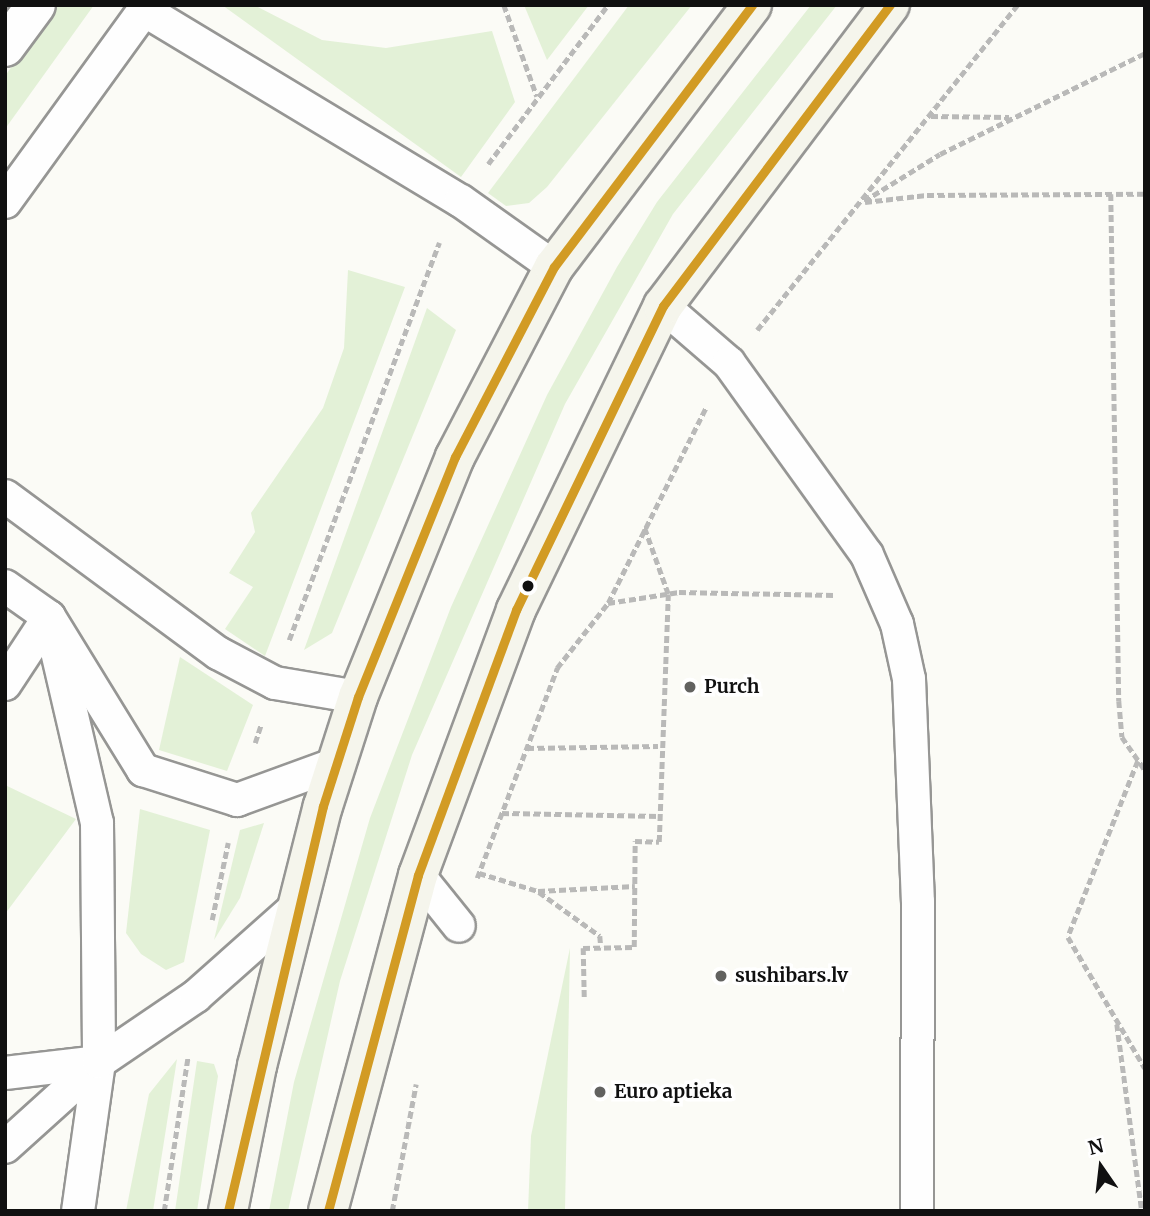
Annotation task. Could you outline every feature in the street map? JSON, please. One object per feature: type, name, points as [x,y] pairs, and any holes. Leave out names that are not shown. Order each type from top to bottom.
[{"type":"main road","points":[[228,1211],[293,910],[336,764],[358,697],[455,457],[554,267],[752,5]]},
{"type":"main road","points":[[328,1211],[418,875],[516,610],[663,306],[890,5]]},
{"type":"street","points":[[5,47],[36,5]]},
{"type":"lane","points":[[5,202],[144,10],[461,201],[554,267]]},
{"type":"lane","points":[[663,306],[729,363],[867,555],[887,596],[909,679],[918,902],[917,1211]]},
{"type":"lane","points":[[5,496],[218,653],[275,683],[358,697]]},
{"type":"lane","points":[[5,586],[48,617],[142,770],[237,800],[336,764]]},
{"type":"lane","points":[[5,684],[48,617]]},
{"type":"lane","points":[[48,617],[97,823],[99,1062],[78,1211]]},
{"type":"lane","points":[[418,875],[459,926]]},
{"type":"lane","points":[[5,1147],[99,1062],[196,996],[293,910]]},
{"type":"lane","points":[[5,1073],[99,1062]]},
{"type":"path","points":[[504,5],[537,97]]},
{"type":"path","points":[[164,1211],[196,996],[237,800],[275,683],[436,247],[461,201],[608,5]]},
{"type":"path","points":[[459,926],[557,668],[608,603],[729,363],[1017,5]]},
{"type":"path","points":[[860,203],[1011,117],[1145,53]]},
{"type":"path","points":[[930,116],[1011,117]]},
{"type":"path","points":[[1111,194],[1119,701],[1122,737],[1145,770]]},
{"type":"path","points":[[860,203],[927,195],[1145,194]]},
{"type":"path","points":[[584,997],[583,948],[634,947],[635,841],[659,842],[658,746],[667,703],[668,594],[644,527]]},
{"type":"path","points":[[608,603],[668,594],[887,596]]},
{"type":"path","points":[[527,748],[658,746]]},
{"type":"path","points":[[1138,760],[1068,937],[1145,1068]]},
{"type":"path","points":[[502,813],[659,816]]},
{"type":"path","points":[[479,873],[538,891],[600,936],[601,947]]},
{"type":"path","points":[[538,891],[635,886]]},
{"type":"path","points":[[1116,1020],[1142,1211]]},
{"type":"path","points":[[392,1211],[419,1069]]},
{"type":"green space","points":[[56,5],[94,5],[5,129],[5,76]]},
{"type":"green space","points":[[222,5],[254,5],[322,40],[386,48],[492,31],[515,102],[461,177]]},
{"type":"green space","points":[[524,5],[589,5],[547,60]]},
{"type":"green space","points":[[629,5],[692,5],[547,187],[529,203],[506,206],[488,193]]},
{"type":"green space","points":[[811,5],[837,5],[673,214],[565,404],[412,755],[340,981],[288,1211],[269,1211],[294,1082],[370,818],[451,607],[547,395],[617,267],[657,202]]},
{"type":"green space","points":[[348,270],[405,287],[265,656],[225,629],[253,587],[229,573],[255,532],[251,513],[323,408],[344,348]]},
{"type":"green space","points":[[427,308],[456,330],[332,633],[304,650]]},
{"type":"green space","points":[[180,657],[253,705],[227,771],[159,750]]},
{"type":"green space","points":[[5,785],[76,819],[5,914]]},
{"type":"green space","points":[[140,809],[210,830],[184,962],[166,970],[141,954],[126,933]]},
{"type":"green space","points":[[264,823],[240,898],[214,940],[240,830]]},
{"type":"green space","points":[[570,948],[565,1211],[528,1211],[531,1136]]},
{"type":"green space","points":[[177,1059],[153,1211],[126,1211],[149,1094]]},
{"type":"green space","points":[[197,1061],[214,1064],[218,1076],[197,1211],[175,1211]]},
{"type":"transit line","points":[[228,1211],[323,806],[358,697],[455,457],[554,267],[752,5]]},
{"type":"transit line","points":[[328,1211],[418,875],[516,610],[663,306],[890,5]]},
{"type":"place","name":"Purch","points":[[690,687]]},
{"type":"place","name":"sushibars.lv","points":[[721,976]]},
{"type":"place","name":"Euro aptieka","points":[[600,1092]]}]
